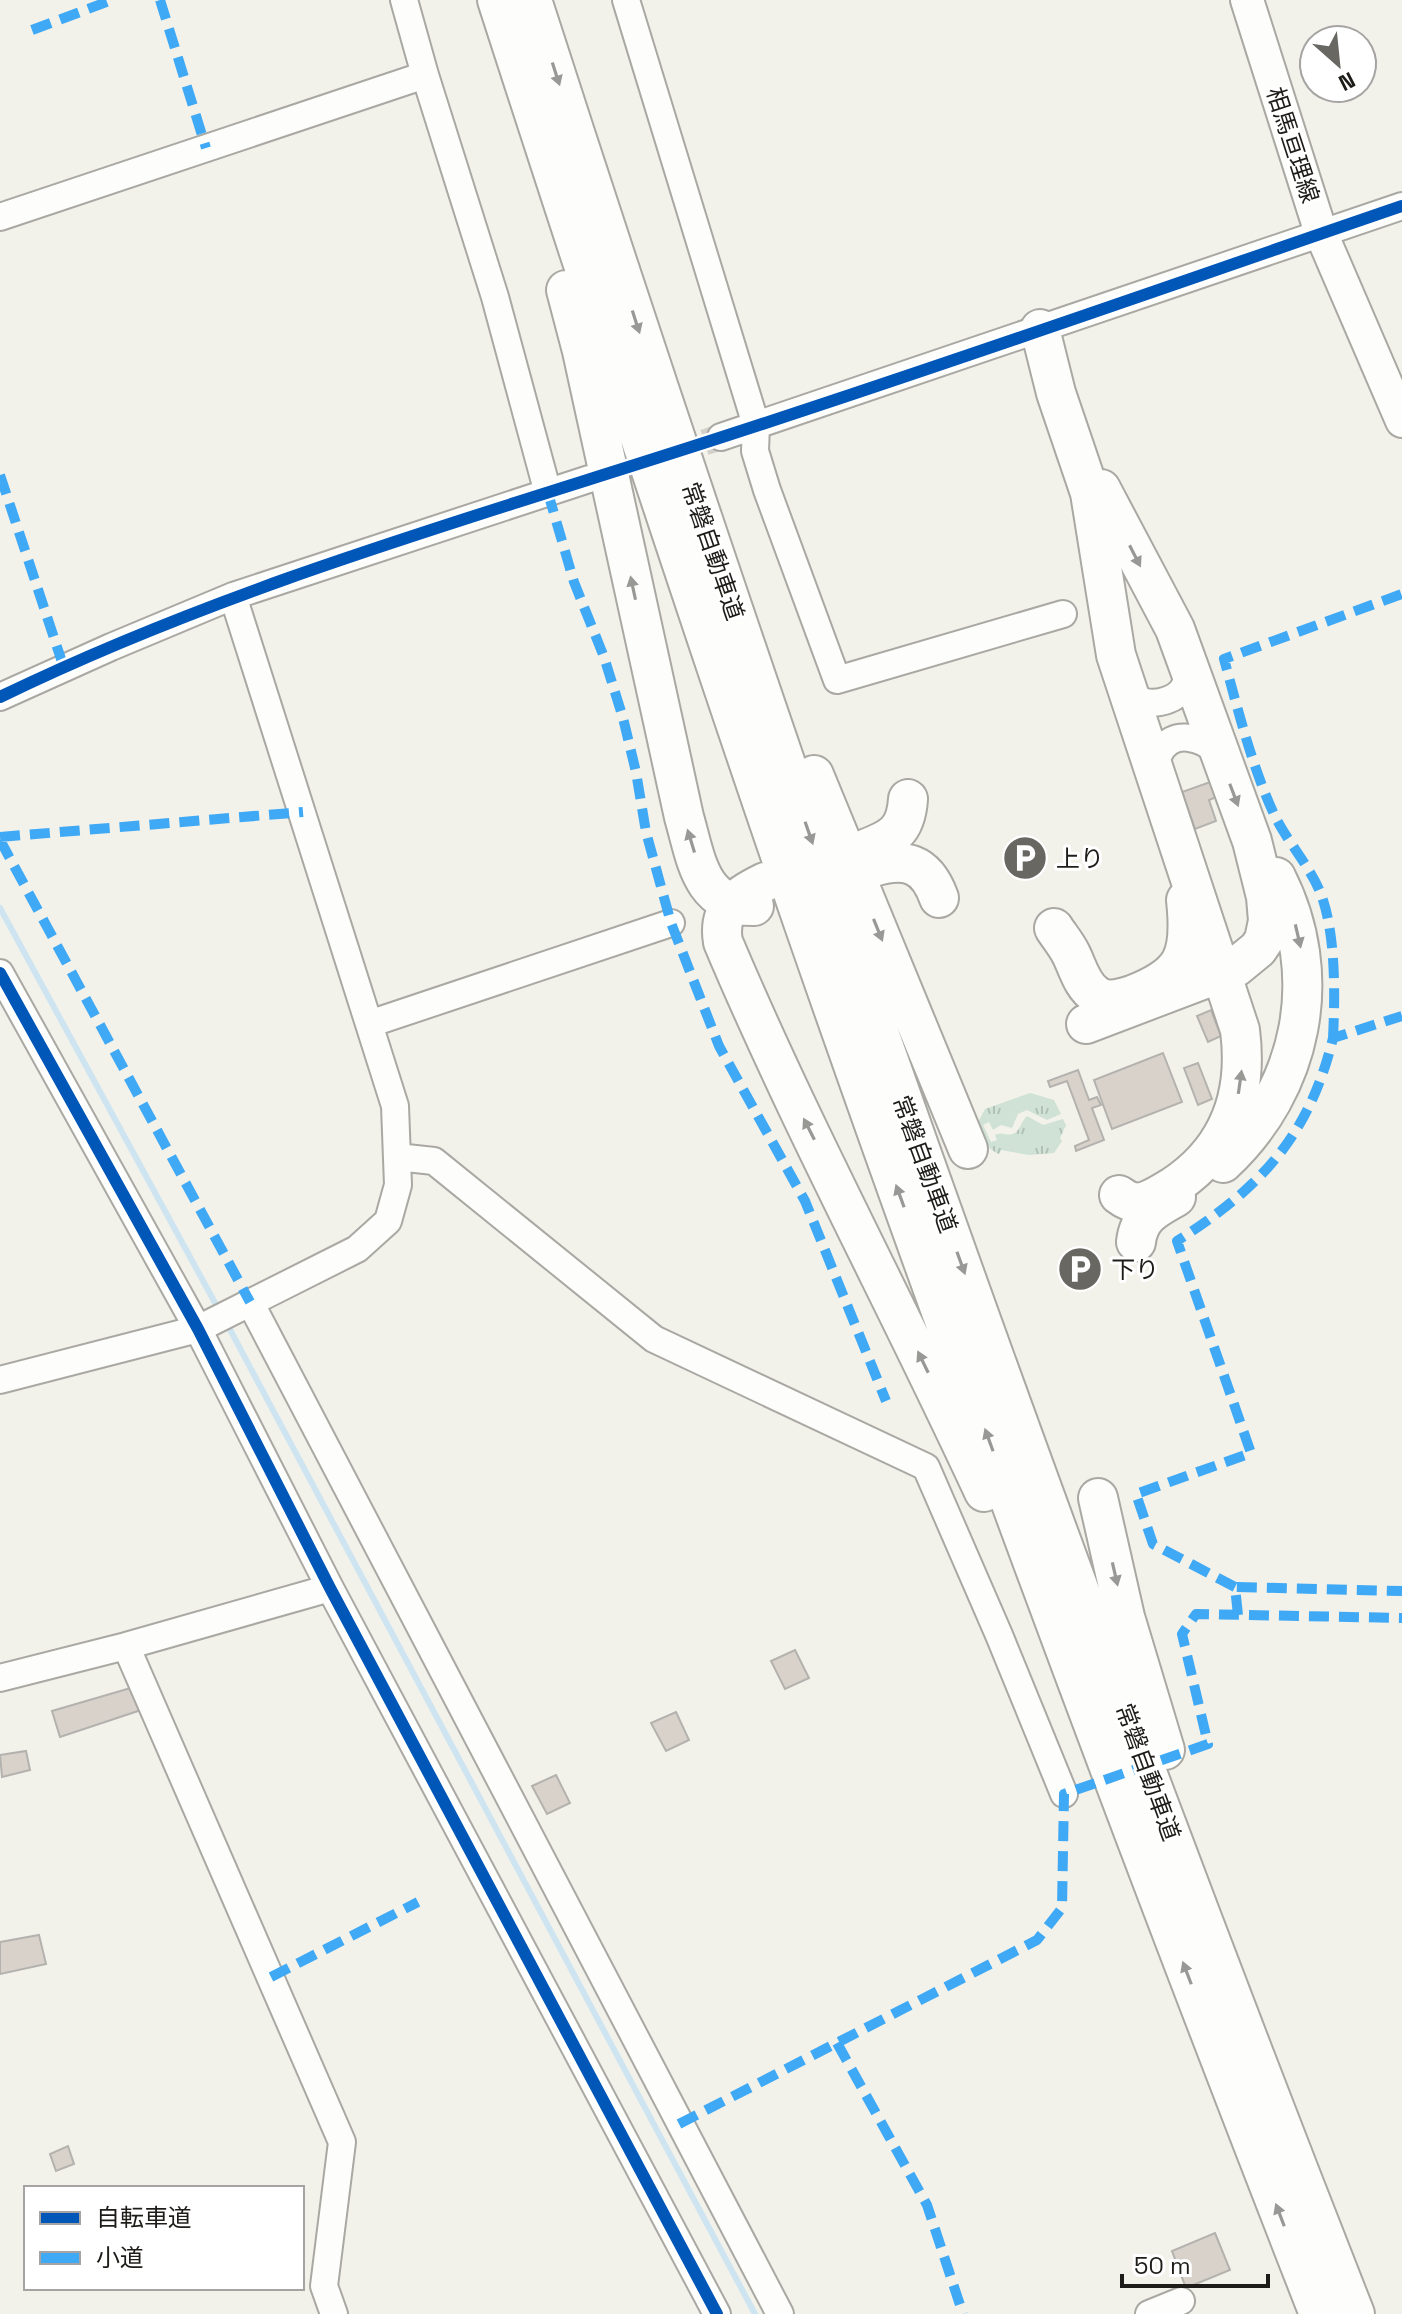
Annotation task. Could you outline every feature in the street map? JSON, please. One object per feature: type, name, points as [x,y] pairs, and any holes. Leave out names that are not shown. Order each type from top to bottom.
[{"type":"highway","points":[[496,0],[582,351],[684,817],[701,874],[718,898],[732,904],[757,906],[769,892]]},
{"type":"highway","name":"常磐自動車道","points":[[496,0],[653,481],[810,943],[1137,1843],[1319,2314]]},
{"type":"highway","name":"常磐自動車道","points":[[532,0],[686,470],[833,903],[986,1334],[1169,1829],[1355,2314]]},
{"type":"highway","points":[[1040,329],[1068,391],[1102,491],[1175,629],[1252,841],[1266,897],[1267,930],[1264,940],[1250,958],[1222,974],[1086,1024]]},
{"type":"highway","points":[[1040,329],[1056,393],[1090,493],[1116,655],[1240,1030],[1243,1056],[1241,1085],[1226,1131],[1212,1152],[1178,1184],[1139,1204],[1128,1202],[1119,1195]]},
{"type":"highway","points":[[686,470],[968,1149]]},
{"type":"highway","points":[[908,799],[902,825],[868,858],[915,865],[926,874],[939,898]]},
{"type":"highway","points":[[1136,1242],[1138,1227],[1146,1216],[1214,1171],[1240,1147],[1263,1118],[1282,1084],[1294,1052],[1302,1017],[1300,944],[1292,913],[1277,879],[1252,841]]},
{"type":"highway","points":[[1054,928],[1070,951],[1082,980],[1096,996],[1113,1000],[1154,986],[1173,973],[1187,944],[1187,902],[1182,858]]},
{"type":"highway","points":[[732,904],[720,929],[723,942],[764,1041],[952,1423],[1005,1537],[1137,1843]]},
{"type":"highway","points":[[1098,1498],[1125,1617],[1154,1716],[1229,1945],[1289,2110],[1312,2204]]},
{"type":"main road","name":"相馬亘理線","points":[[1247,0],[1321,233],[1402,421]]},
{"type":"street","points":[[404,0],[495,297],[548,493]]},
{"type":"street","points":[[626,0],[756,425],[755,451],[767,490],[837,680],[1063,614]]},
{"type":"street","points":[[0,217],[425,75]]},
{"type":"street","points":[[721,437],[1402,206]]},
{"type":"street","points":[[0,697],[233,596],[589,479]]},
{"type":"street","points":[[0,1380],[198,1329],[357,1249],[388,1221],[398,1185],[395,1106],[233,596]]},
{"type":"street","points":[[1127,687],[1147,703],[1163,702],[1178,695],[1185,687],[1189,668]]},
{"type":"street","points":[[1155,773],[1159,754],[1170,742],[1184,737],[1207,742],[1219,753]]},
{"type":"street","points":[[369,1024],[671,923]]},
{"type":"street","points":[[0,973],[198,1329],[330,1588],[717,2314]]},
{"type":"street","points":[[397,1157],[434,1161],[654,1339],[926,1467],[1064,1794]]},
{"type":"street","points":[[250,1302],[780,2314]]},
{"type":"street","points":[[0,1678],[330,1588]]},
{"type":"street","points":[[126,1646],[342,2142],[324,2286],[334,2314]]},
{"type":"street","points":[[1149,2314],[1181,2301]]},
{"type":"green space","points":[[1030,1093],[1054,1100],[1061,1114],[1047,1120],[1027,1110],[1018,1114],[1012,1128],[1001,1125],[993,1130],[989,1122],[983,1125],[991,1142],[997,1140],[995,1135],[1015,1133],[1027,1116],[1043,1125],[1063,1119],[1066,1125],[1060,1138],[1062,1141],[1054,1153],[1029,1155],[1001,1150],[999,1154],[985,1142],[977,1124],[985,1109]]},
{"type":"building","points":[[1213,781],[1219,796],[1209,800],[1216,821],[1195,829],[1182,792]]},
{"type":"building","points":[[1211,1010],[1221,1036],[1208,1042],[1197,1016]]},
{"type":"building","points":[[1163,1053],[1182,1102],[1112,1129],[1094,1080]]},
{"type":"building","points":[[1198,1063],[1212,1099],[1198,1105],[1184,1068]]},
{"type":"building","points":[[1078,1070],[1089,1100],[1097,1097],[1101,1105],[1092,1108],[1104,1140],[1076,1151],[1075,1146],[1089,1140],[1067,1081],[1050,1087],[1048,1081]]},
{"type":"building","points":[[795,1650],[809,1678],[785,1689],[771,1661]]},
{"type":"building","points":[[134,1687],[141,1710],[60,1737],[52,1711]]},
{"type":"building","points":[[676,1712],[689,1740],[666,1751],[651,1723]]},
{"type":"building","points":[[26,1751],[30,1770],[2,1777],[0,1755]]},
{"type":"building","points":[[556,1775],[570,1803],[547,1814],[532,1786]]},
{"type":"building","points":[[39,1935],[46,1964],[0,1974],[0,1942]]},
{"type":"building","points":[[68,2146],[74,2164],[56,2171],[50,2154]]},
{"type":"building","points":[[1215,2233],[1230,2270],[1186,2288],[1172,2251]]},
{"type":"waterway","points":[[0,908],[220,1312]]},
{"type":"waterway","points":[[226,1322],[755,2314]]},
{"type":"tunnel","points":[[593,478],[721,437]]},
{"type":"marked path","points":[[32,30],[112,0]]},
{"type":"marked path","points":[[160,0],[206,148]]},
{"type":"marked path","points":[[0,475],[64,668]]},
{"type":"marked path","points":[[548,493],[574,582],[604,657],[623,718],[646,832],[671,923],[719,1046],[805,1201],[886,1401]]},
{"type":"marked path","points":[[1333,1038],[1334,967],[1327,913],[1318,886],[1278,823],[1265,793],[1224,659],[1402,594]]},
{"type":"marked path","points":[[0,837],[303,812]]},
{"type":"marked path","points":[[0,840],[250,1302]]},
{"type":"marked path","points":[[1235,1587],[1153,1544],[1136,1494],[1251,1453],[1177,1241],[1233,1201],[1277,1157],[1310,1104],[1333,1038],[1402,1016]]},
{"type":"marked path","points":[[1238,1615],[1235,1587],[1402,1591]]},
{"type":"marked path","points":[[679,2124],[1037,1940],[1062,1908],[1064,1794],[1208,1744],[1182,1634],[1196,1614],[1402,1618]]},
{"type":"marked path","points":[[271,1977],[418,1902]]},
{"type":"marked path","points":[[837,2043],[927,2205],[963,2314]]},
{"type":"cycle path","points":[[0,697],[86,657],[263,587],[888,382],[1402,206]]},
{"type":"cycle path","points":[[0,973],[198,1329],[330,1588],[717,2314]]},
{"type":"place","name":"上り","points":[[1025,858]]},
{"type":"place","name":"下り","points":[[1080,1269]]}]
